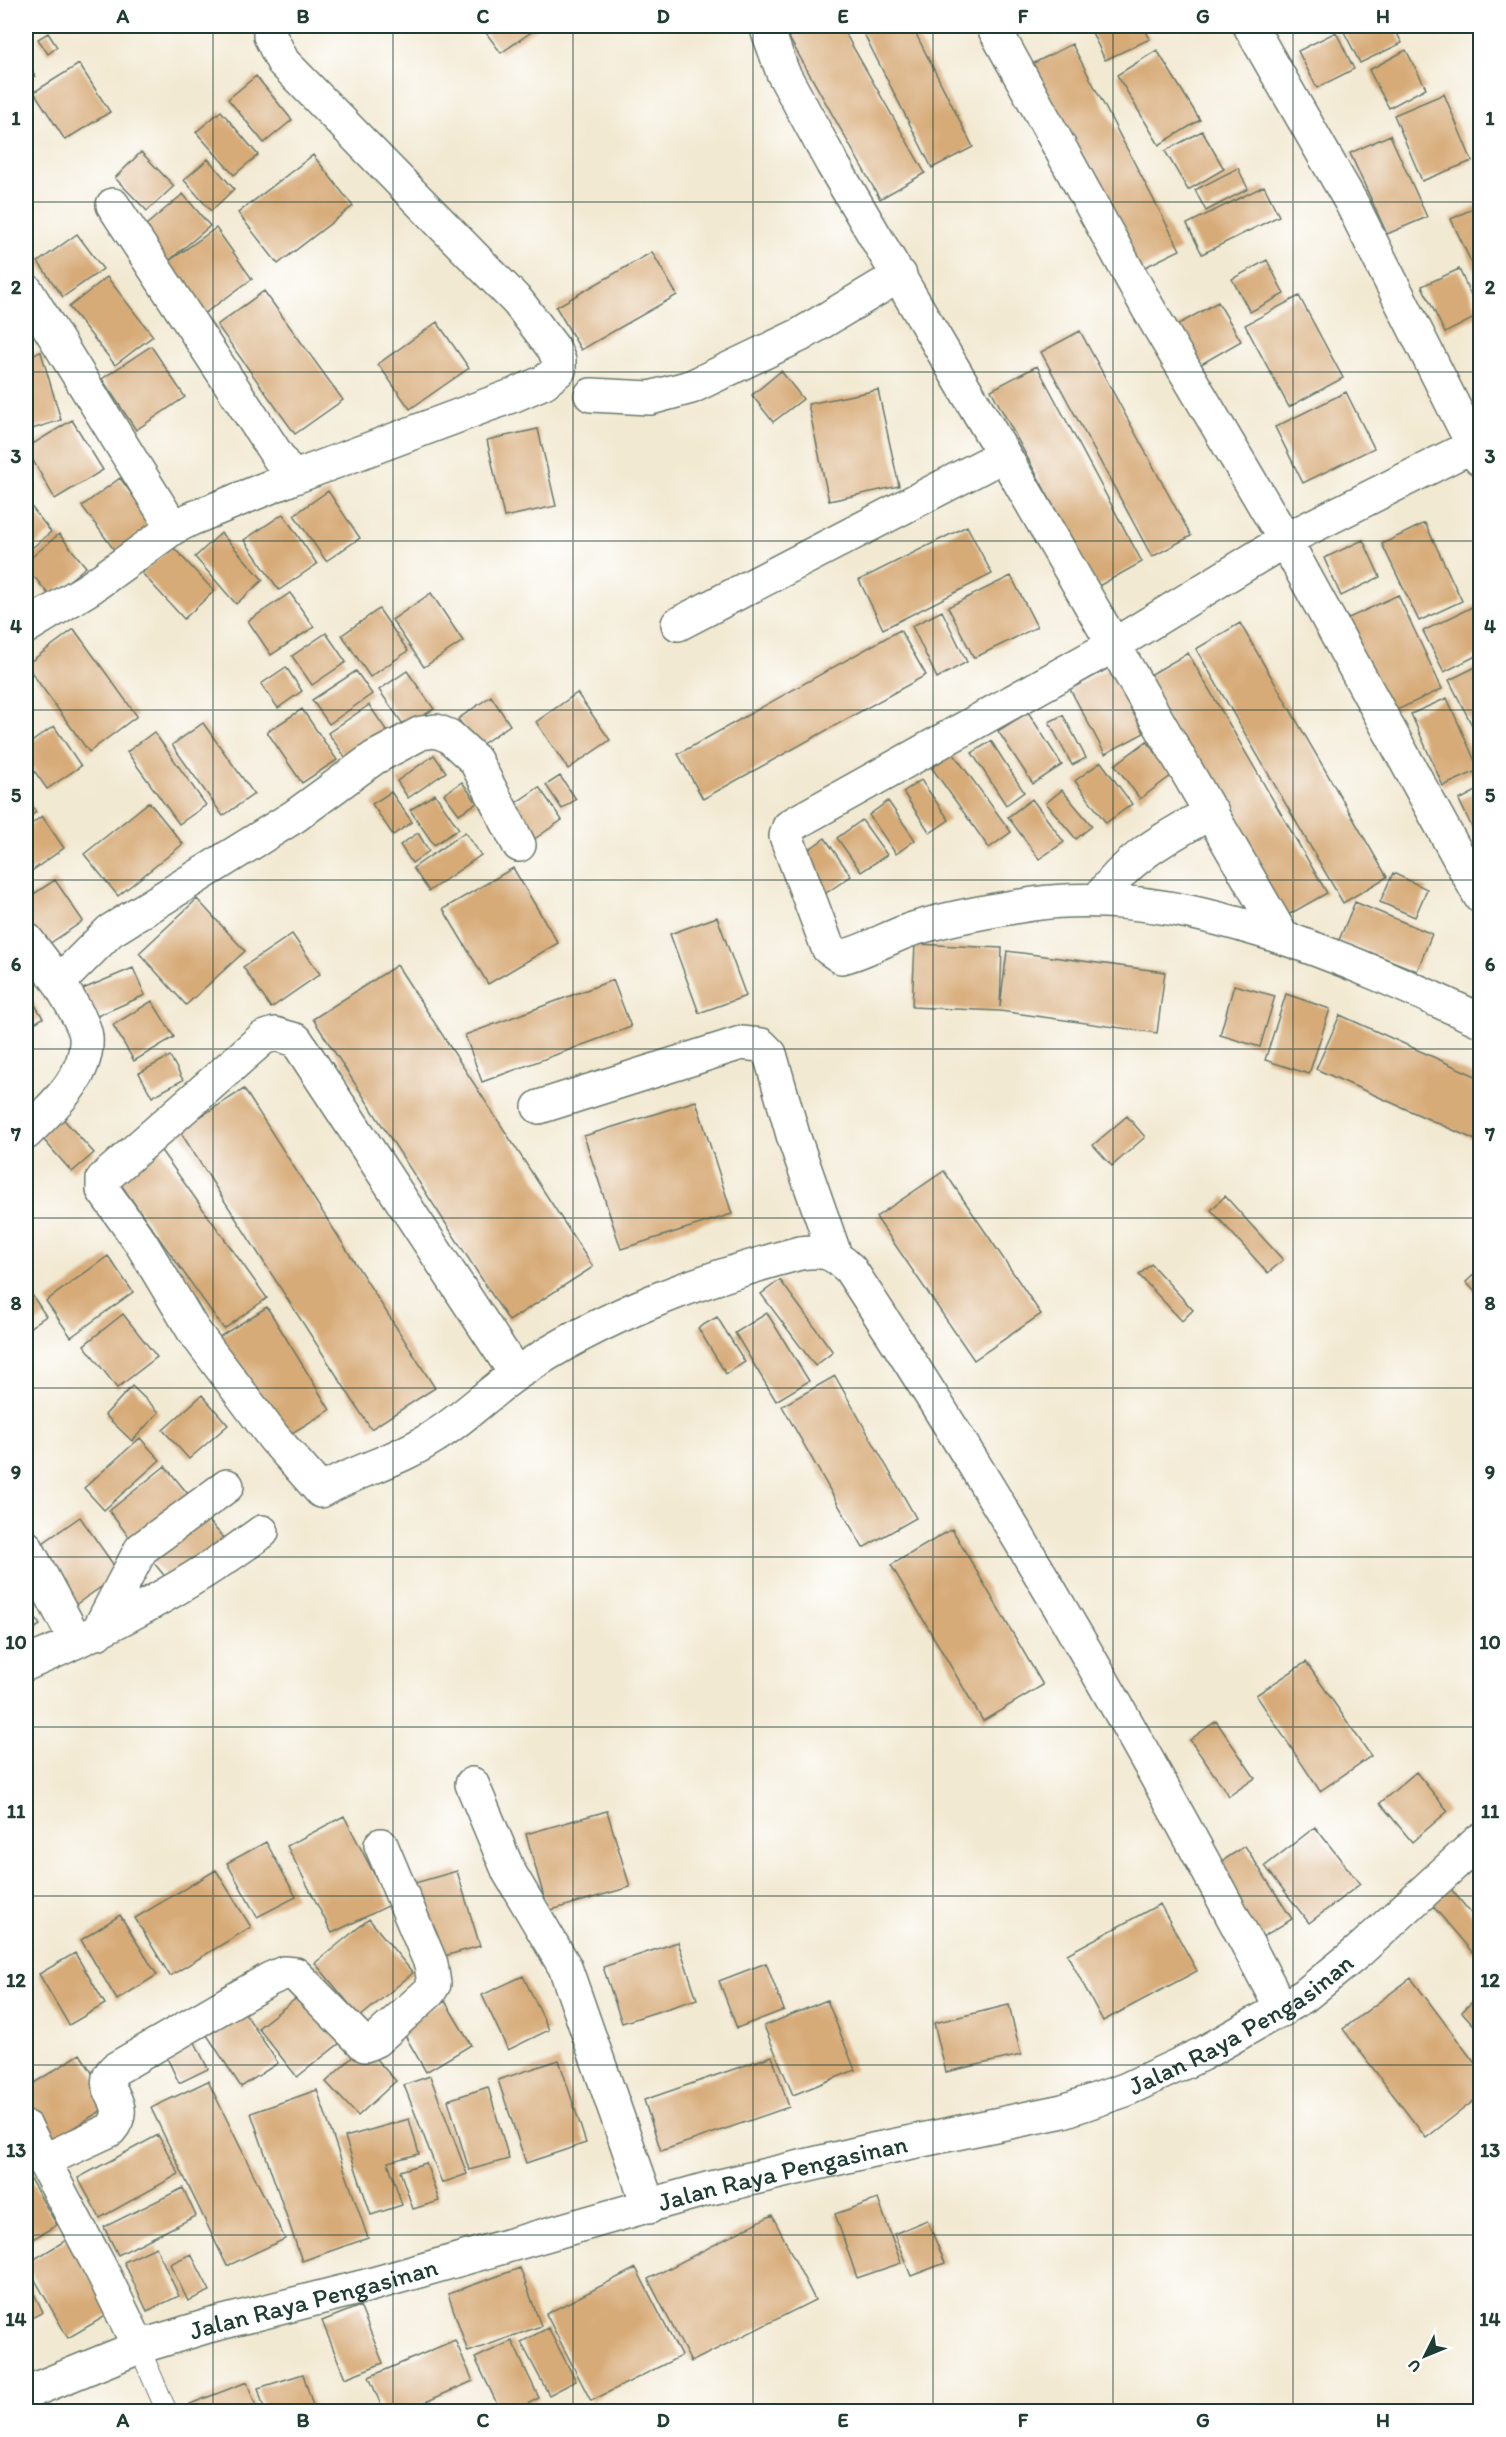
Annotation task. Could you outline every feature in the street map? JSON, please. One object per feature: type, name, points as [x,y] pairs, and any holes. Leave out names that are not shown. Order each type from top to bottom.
[{"type":"street","points":[[26,627],[90,588],[173,528],[292,478],[544,382],[559,370],[559,361],[544,334],[518,302],[294,75],[275,50],[270,36],[270,26]]},
{"type":"street","points":[[766,26],[783,73],[832,163],[900,275],[1282,936]]},
{"type":"street","points":[[993,26],[1148,308],[1285,540],[1480,896]]},
{"type":"street","points":[[1250,26],[1351,202],[1478,449],[1285,540],[1114,645],[795,823],[787,831],[788,843],[828,948],[841,957],[914,929],[1034,904],[1097,901],[1160,907],[1282,936],[1406,985],[1480,1020]]},
{"type":"street","points":[[113,205],[292,478]]},
{"type":"street","points":[[591,395],[650,398],[691,387],[800,335],[900,275]]},
{"type":"street","points":[[26,290],[35,321],[173,528]]},
{"type":"street","points":[[678,624],[1004,455]]},
{"type":"street","points":[[59,982],[110,931],[295,816],[374,758],[421,733],[436,731],[449,736],[476,760],[489,781],[519,845]]},
{"type":"street","points":[[1097,901],[1128,863],[1156,842],[1212,812]]},
{"type":"street","points":[[26,939],[59,982],[86,1036],[83,1060],[73,1082],[26,1133]]},
{"type":"street","points":[[516,1374],[296,1040],[275,1034],[263,1038],[103,1179],[103,1190],[141,1243],[193,1330],[274,1438],[321,1491],[338,1480],[407,1453],[434,1437],[516,1374],[608,1320],[681,1289],[800,1253],[820,1251],[835,1255]]},
{"type":"street","points":[[539,1107],[741,1043],[761,1045],[770,1054],[793,1135],[835,1255],[850,1269],[996,1499],[1108,1688],[1218,1886],[1281,2010]]},
{"type":"street","points":[[87,1637],[141,1550],[227,1486]]},
{"type":"street","points":[[26,1664],[87,1637],[230,1555],[261,1532]]},
{"type":"street","points":[[26,1547],[87,1637]]},
{"type":"street","points":[[471,1784],[509,1872],[565,1967],[650,2208]]},
{"type":"street","points":[[43,2161],[110,2130],[120,2118],[108,2083],[115,2069],[270,1979],[284,1973],[295,1974],[365,2045],[376,2040],[429,1992],[434,1984],[431,1965],[381,1845]]},
{"type":"street","name":"Jalan Raya Pengasinan","points":[[26,2393],[139,2347],[650,2208],[707,2189],[873,2150],[1063,2111],[1125,2090],[1163,2073],[1304,1996],[1478,1847]]},
{"type":"street","points":[[26,2128],[139,2347]]},
{"type":"lane","points":[[139,2347],[167,2412]]},
{"type":"building","points":[[481,26],[540,26],[501,53]]},
{"type":"building","points":[[802,26],[841,26],[925,173],[880,199],[787,34]]},
{"type":"building","points":[[860,26],[912,26],[973,147],[932,168]]},
{"type":"building","points":[[1089,26],[1143,26],[1150,39],[1105,60]]},
{"type":"building","points":[[1341,26],[1393,26],[1402,43],[1360,63]]},
{"type":"building","points":[[1336,32],[1354,69],[1317,88],[1298,51]]},
{"type":"building","points":[[48,33],[57,47],[48,54],[38,39]]},
{"type":"building","points":[[1072,44],[1180,250],[1137,271],[1028,66]]},
{"type":"building","points":[[1157,50],[1200,120],[1159,145],[1117,75]]},
{"type":"building","points":[[1406,50],[1426,88],[1389,108],[1369,70]]},
{"type":"building","points":[[26,62],[35,76],[26,82]]},
{"type":"building","points":[[79,64],[110,112],[65,140],[34,92]]},
{"type":"building","points":[[256,76],[292,120],[264,143],[228,99]]},
{"type":"building","points":[[1444,94],[1472,161],[1422,181],[1394,115]]},
{"type":"building","points":[[221,111],[258,155],[234,175],[196,132]]},
{"type":"building","points":[[1202,131],[1224,169],[1188,190],[1165,151]]},
{"type":"building","points":[[1390,135],[1427,217],[1387,234],[1350,153]]},
{"type":"building","points":[[141,152],[174,186],[147,211],[115,178]]},
{"type":"building","points":[[313,155],[353,206],[278,264],[238,213]]},
{"type":"building","points":[[208,159],[234,189],[211,211],[184,180]]},
{"type":"building","points":[[1238,168],[1248,189],[1206,211],[1195,190]]},
{"type":"building","points":[[1264,186],[1279,216],[1202,254],[1187,224]]},
{"type":"building","points":[[183,194],[210,226],[165,264],[216,228],[252,279],[198,318],[134,235]]},
{"type":"building","points":[[1480,205],[1480,281],[1451,219]]},
{"type":"building","points":[[77,234],[103,269],[63,297],[38,262]]},
{"type":"building","points":[[652,252],[677,295],[581,350],[556,307]]},
{"type":"building","points":[[1267,260],[1284,294],[1250,312],[1232,279]]},
{"type":"building","points":[[1459,269],[1480,315],[1445,333],[1422,286]]},
{"type":"building","points":[[107,277],[153,336],[115,365],[69,307]]},
{"type":"building","points":[[264,291],[343,400],[295,434],[217,325]]},
{"type":"building","points":[[1299,296],[1343,378],[1289,407],[1245,325]]},
{"type":"building","points":[[1218,302],[1241,341],[1193,369],[1170,329]]},
{"type":"building","points":[[437,322],[469,368],[410,409],[378,364]]},
{"type":"building","points":[[1080,331],[1191,536],[1152,557],[1041,352]]},
{"type":"building","points":[[151,346],[185,397],[136,430],[102,379]]},
{"type":"building","points":[[41,352],[61,420],[26,431],[26,356]]},
{"type":"building","points":[[1037,366],[1142,562],[1097,587],[991,390]]},
{"type":"building","points":[[781,371],[803,399],[773,422],[752,395]]},
{"type":"building","points":[[878,390],[899,486],[829,501],[808,404]]},
{"type":"building","points":[[1346,392],[1374,448],[1303,483],[1275,427]]},
{"type":"building","points":[[72,420],[103,470],[55,499],[26,448]]},
{"type":"building","points":[[538,429],[556,506],[504,517],[487,440]]},
{"type":"building","points":[[120,478],[153,523],[115,551],[82,506]]},
{"type":"building","points":[[328,491],[360,538],[326,561],[294,515]]},
{"type":"building","points":[[26,500],[51,532],[26,553]]},
{"type":"building","points":[[283,514],[317,564],[279,590],[244,540]]},
{"type":"building","points":[[1425,523],[1462,601],[1419,621],[1382,544]]},
{"type":"building","points":[[967,526],[992,574],[883,629],[859,580]]},
{"type":"building","points":[[221,533],[263,580],[236,604],[195,557]]},
{"type":"building","points":[[59,534],[86,567],[50,596],[26,567],[26,562]]},
{"type":"building","points":[[1363,540],[1380,577],[1341,596],[1324,558]]},
{"type":"building","points":[[172,546],[214,591],[184,619],[142,573]]},
{"type":"building","points":[[1011,576],[1037,627],[974,658],[948,607]]},
{"type":"building","points":[[290,593],[314,627],[271,655],[248,621]]},
{"type":"building","points":[[431,593],[463,641],[424,667],[392,620]]},
{"type":"building","points":[[1398,595],[1442,689],[1384,716],[1340,622]]},
{"type":"building","points":[[1476,605],[1480,614],[1480,654],[1444,672],[1423,631]]},
{"type":"building","points":[[379,609],[408,651],[370,677],[342,635]]},
{"type":"building","points":[[942,611],[967,662],[937,678],[912,626]]},
{"type":"building","points":[[1240,623],[1387,877],[1343,903],[1196,649]]},
{"type":"building","points":[[74,629],[137,716],[89,752],[26,665]]},
{"type":"building","points":[[900,630],[926,675],[703,799],[678,754]]},
{"type":"building","points":[[326,633],[346,662],[312,685],[292,656]]},
{"type":"building","points":[[1188,653],[1327,893],[1281,919],[1143,679]]},
{"type":"building","points":[[1480,665],[1480,741],[1449,680]]},
{"type":"building","points":[[286,667],[302,691],[278,708],[261,684]]},
{"type":"building","points":[[1109,668],[1144,733],[1105,754],[1070,689]]},
{"type":"building","points":[[356,671],[372,694],[329,724],[312,700]]},
{"type":"building","points":[[407,671],[434,709],[405,727],[379,690]]},
{"type":"building","points":[[577,693],[610,740],[568,769],[536,722]]},
{"type":"building","points":[[491,696],[510,725],[478,747],[458,719]]},
{"type":"building","points":[[1447,698],[1479,770],[1443,786],[1411,714]]},
{"type":"building","points":[[369,705],[389,734],[348,761],[328,733]]},
{"type":"building","points":[[302,709],[337,760],[302,783],[267,732]]},
{"type":"building","points":[[1028,712],[1062,765],[1033,784],[998,731]]},
{"type":"building","points":[[1063,715],[1086,758],[1072,765],[1049,722]]},
{"type":"building","points":[[203,723],[254,794],[223,816],[172,745]]},
{"type":"building","points":[[54,726],[81,766],[47,789],[26,759],[26,746]]},
{"type":"building","points":[[154,732],[206,805],[179,824],[127,752]]},
{"type":"building","points":[[991,741],[1024,792],[1006,805],[972,753]]},
{"type":"building","points":[[1147,741],[1172,775],[1140,799],[1115,765]]},
{"type":"building","points":[[953,753],[1011,832],[989,848],[932,768]]},
{"type":"building","points":[[434,755],[446,772],[408,798],[397,781]]},
{"type":"building","points":[[1101,762],[1132,804],[1106,823],[1075,781]]},
{"type":"building","points":[[560,776],[576,799],[562,809],[546,785]]},
{"type":"building","points":[[921,780],[949,820],[930,833],[903,792]]},
{"type":"building","points":[[462,782],[477,803],[459,814],[444,794]]},
{"type":"building","points":[[539,787],[562,820],[530,842],[507,809]]},
{"type":"building","points":[[1480,789],[1480,844],[1459,800]]},
{"type":"building","points":[[1062,790],[1092,826],[1076,839],[1046,803]]},
{"type":"building","points":[[391,792],[412,822],[393,835],[372,804]]},
{"type":"building","points":[[435,794],[459,829],[434,845],[410,810]]},
{"type":"building","points":[[26,797],[36,812],[26,819]]},
{"type":"building","points":[[1032,799],[1064,842],[1039,859],[1008,817]]},
{"type":"building","points":[[888,801],[915,840],[896,854],[869,815]]},
{"type":"building","points":[[149,802],[183,844],[118,896],[84,854]]},
{"type":"building","points":[[42,816],[64,848],[26,875],[26,828]]},
{"type":"building","points":[[862,820],[887,855],[861,872],[837,838]]},
{"type":"building","points":[[465,832],[481,855],[429,891],[413,868]]},
{"type":"building","points":[[418,833],[429,851],[412,863],[400,845]]},
{"type":"building","points":[[825,838],[851,876],[823,895],[797,858]]},
{"type":"building","points":[[513,868],[558,943],[488,984],[443,909]]},
{"type":"building","points":[[1393,873],[1427,889],[1415,917],[1380,902]]},
{"type":"building","points":[[55,880],[83,921],[46,946],[26,917],[26,899]]},
{"type":"building","points":[[197,899],[245,951],[186,1005],[139,953]]},
{"type":"building","points":[[1355,902],[1432,934],[1417,971],[1339,940]]},
{"type":"building","points":[[717,917],[746,996],[699,1013],[670,934]]},
{"type":"building","points":[[292,934],[320,974],[271,1008],[243,967]]},
{"type":"building","points":[[915,944],[1002,948],[1000,1007],[1007,951],[1165,972],[1157,1033],[1000,1011],[912,1007]]},
{"type":"building","points":[[397,965],[593,1267],[509,1321],[313,1019]]},
{"type":"building","points":[[133,968],[145,995],[95,1017],[83,989]]},
{"type":"building","points":[[613,980],[631,1027],[482,1082],[465,1035]]},
{"type":"building","points":[[1234,985],[1275,996],[1260,1047],[1220,1035]]},
{"type":"building","points":[[26,990],[43,1018],[26,1028]]},
{"type":"building","points":[[1286,994],[1330,1009],[1309,1074],[1265,1060]]},
{"type":"building","points":[[152,1001],[174,1037],[134,1061],[113,1025]]},
{"type":"building","points":[[1340,1015],[1480,1078],[1480,1142],[1316,1069]]},
{"type":"building","points":[[170,1056],[183,1080],[152,1097],[139,1073]]},
{"type":"building","points":[[244,1089],[435,1388],[371,1429],[179,1130]]},
{"type":"building","points":[[696,1101],[732,1214],[621,1249],[584,1136]]},
{"type":"building","points":[[56,1111],[94,1153],[72,1172],[35,1130]]},
{"type":"building","points":[[1127,1116],[1145,1137],[1112,1166],[1093,1145]]},
{"type":"building","points":[[157,1145],[267,1298],[224,1329],[114,1175]]},
{"type":"building","points":[[944,1171],[1041,1314],[974,1360],[876,1217]]},
{"type":"building","points":[[1225,1196],[1283,1260],[1268,1273],[1211,1210]]},
{"type":"building","points":[[108,1256],[133,1292],[71,1337],[46,1301]]},
{"type":"building","points":[[1151,1264],[1193,1310],[1182,1321],[1139,1275]]},
{"type":"building","points":[[1480,1269],[1480,1297],[1466,1282]]},
{"type":"building","points":[[780,1280],[833,1352],[815,1366],[761,1294]]},
{"type":"building","points":[[26,1286],[46,1316],[26,1330]]},
{"type":"building","points":[[267,1307],[330,1410],[282,1439],[219,1337]]},
{"type":"building","points":[[767,1313],[809,1381],[776,1401],[735,1333]]},
{"type":"building","points":[[123,1314],[157,1357],[117,1388],[84,1345]]},
{"type":"building","points":[[717,1317],[745,1362],[726,1374],[698,1328]]},
{"type":"building","points":[[835,1376],[916,1518],[863,1548],[782,1406]]},
{"type":"building","points":[[132,1386],[159,1412],[132,1441],[105,1415]]},
{"type":"building","points":[[202,1395],[228,1425],[189,1459],[163,1430]]},
{"type":"building","points":[[140,1438],[160,1460],[104,1510],[84,1488]]},
{"type":"building","points":[[165,1466],[193,1500],[136,1546],[109,1511]]},
{"type":"building","points":[[198,1508],[226,1541],[172,1585],[145,1552]]},
{"type":"building","points":[[80,1517],[120,1574],[72,1607],[33,1550]]},
{"type":"building","points":[[952,1529],[1043,1685],[983,1721],[891,1565]]},
{"type":"building","points":[[26,1603],[40,1625],[26,1634]]},
{"type":"building","points":[[1306,1662],[1371,1756],[1320,1791],[1256,1695]]},
{"type":"building","points":[[1216,1721],[1255,1778],[1229,1796],[1190,1740]]},
{"type":"building","points":[[1416,1772],[1448,1811],[1412,1842],[1380,1803]]},
{"type":"building","points":[[607,1811],[630,1887],[548,1911],[526,1834]]},
{"type":"building","points":[[344,1816],[390,1905],[332,1933],[287,1846]]},
{"type":"building","points":[[1315,1827],[1360,1884],[1309,1923],[1265,1866]]},
{"type":"building","points":[[266,1842],[296,1897],[257,1917],[227,1863]]},
{"type":"building","points":[[1245,1846],[1292,1919],[1259,1939],[1213,1867]]},
{"type":"building","points":[[216,1870],[251,1927],[170,1976],[135,1918]]},
{"type":"building","points":[[457,1871],[480,1946],[437,1958],[415,1883]]},
{"type":"building","points":[[1450,1888],[1480,1924],[1480,1946],[1473,1953],[1431,1904]]},
{"type":"building","points":[[1160,1904],[1197,1971],[1103,2021],[1067,1954]]},
{"type":"building","points":[[120,1915],[157,1975],[117,2000],[81,1940]]},
{"type":"building","points":[[369,1919],[413,1973],[360,2017],[315,1963]]},
{"type":"building","points":[[678,1942],[697,1999],[622,2023],[603,1967]]},
{"type":"building","points":[[75,1953],[105,2004],[69,2025],[39,1974]]},
{"type":"building","points":[[766,1963],[784,2010],[737,2028],[719,1981]]},
{"type":"building","points":[[523,1976],[549,2030],[508,2050],[482,1995]]},
{"type":"building","points":[[1411,1978],[1480,2070],[1480,2096],[1426,2138],[1343,2029]]},
{"type":"building","points":[[307,1990],[345,2039],[297,2077],[258,2028]]},
{"type":"building","points":[[1480,1994],[1480,2032],[1462,2012]]},
{"type":"building","points":[[827,2000],[855,2070],[793,2095],[764,2026]]},
{"type":"building","points":[[445,2001],[471,2045],[426,2072],[400,2027]]},
{"type":"building","points":[[239,2004],[278,2063],[241,2087],[203,2029]]},
{"type":"building","points":[[1009,2005],[1021,2055],[946,2072],[934,2023]]},
{"type":"building","points":[[190,2032],[208,2069],[179,2083],[161,2045]]},
{"type":"building","points":[[364,2046],[396,2081],[358,2116],[326,2082]]},
{"type":"building","points":[[80,2054],[112,2104],[47,2144],[26,2110],[26,2088]]},
{"type":"building","points":[[772,2056],[789,2107],[661,2151],[644,2100]]},
{"type":"building","points":[[559,2060],[586,2143],[526,2163],[498,2080]]},
{"type":"building","points":[[430,2076],[467,2174],[442,2183],[404,2085]]},
{"type":"building","points":[[208,2081],[285,2239],[227,2266],[151,2108]]},
{"type":"building","points":[[488,2087],[509,2159],[469,2170],[448,2100]]},
{"type":"building","points":[[317,2090],[368,2238],[302,2261],[251,2113]]},
{"type":"building","points":[[409,2119],[419,2154],[388,2162],[402,2205],[371,2215],[345,2137]]},
{"type":"building","points":[[158,2135],[179,2174],[100,2218],[78,2178]]},
{"type":"building","points":[[426,2163],[439,2201],[413,2209],[400,2171]]},
{"type":"building","points":[[26,2172],[57,2225],[26,2243]]},
{"type":"building","points":[[183,2188],[196,2216],[118,2255],[104,2227]]},
{"type":"building","points":[[878,2199],[901,2263],[857,2278],[835,2214]]},
{"type":"building","points":[[772,2215],[815,2300],[691,2362],[648,2279]]},
{"type":"building","points":[[927,2220],[945,2263],[911,2276],[894,2234]]},
{"type":"building","points":[[68,2239],[111,2313],[68,2338],[26,2264]]},
{"type":"building","points":[[156,2247],[179,2296],[147,2311],[124,2262]]},
{"type":"building","points":[[191,2254],[210,2291],[188,2301],[170,2264]]},
{"type":"building","points":[[520,2268],[541,2326],[468,2352],[448,2294]]},
{"type":"building","points":[[636,2268],[681,2356],[591,2401],[546,2314]]},
{"type":"building","points":[[26,2277],[43,2312],[26,2321]]},
{"type":"building","points":[[360,2306],[383,2363],[345,2378],[322,2321]]},
{"type":"building","points":[[548,2328],[576,2381],[549,2395],[521,2342]]},
{"type":"building","points":[[455,2340],[473,2381],[403,2412],[384,2412],[369,2377]]},
{"type":"building","points":[[512,2341],[539,2398],[512,2412],[501,2412],[475,2358]]},
{"type":"building","points":[[303,2374],[315,2412],[265,2412],[258,2388]]},
{"type":"building","points":[[247,2382],[258,2412],[193,2412],[190,2404]]}]
